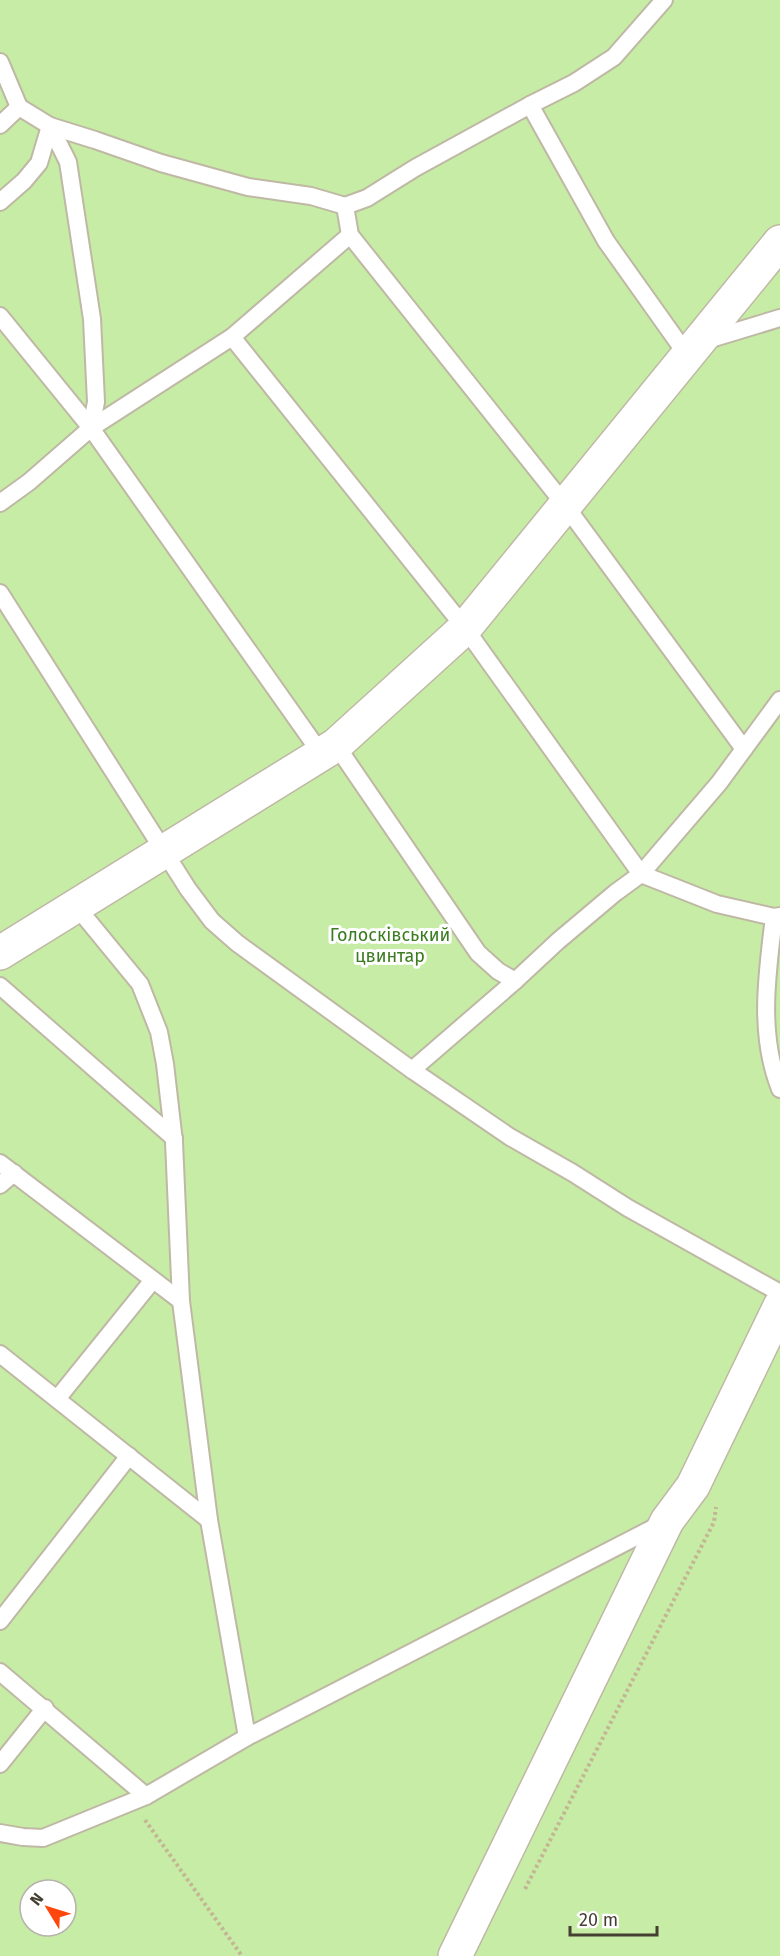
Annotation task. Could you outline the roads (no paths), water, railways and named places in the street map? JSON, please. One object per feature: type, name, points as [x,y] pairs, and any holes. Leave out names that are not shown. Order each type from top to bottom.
[{"type":"street","points":[[0,953],[329,750],[465,628],[780,242]]},
{"type":"street","points":[[455,1956],[667,1521],[693,1486],[780,1306]]},
{"type":"lane","points":[[0,62],[19,107],[50,126],[161,163],[248,187],[311,196],[345,206],[367,198],[415,168],[574,83],[614,57],[664,0]]},
{"type":"lane","points":[[530,105],[606,241],[692,349],[780,318]]},
{"type":"lane","points":[[0,125],[19,107]]},
{"type":"lane","points":[[0,202],[24,181],[39,163],[50,126]]},
{"type":"lane","points":[[50,126],[68,162],[92,319],[96,402],[91,428]]},
{"type":"lane","points":[[345,206],[350,235],[566,505],[744,749]]},
{"type":"lane","points":[[0,502],[29,482],[91,428],[232,337],[350,235]]},
{"type":"lane","points":[[0,316],[91,428],[478,953],[498,971],[515,981]]},
{"type":"lane","points":[[232,337],[465,628],[641,874],[717,904],[777,916],[766,987],[767,1036],[774,1075],[780,1089]]},
{"type":"lane","points":[[0,593],[164,852],[212,921],[237,943],[412,1070],[510,1137],[628,1208],[780,1293]]},
{"type":"lane","points":[[412,1070],[574,927],[641,874],[719,783],[780,700]]},
{"type":"lane","points":[[76,906],[141,984],[159,1032],[174,1138],[181,1301],[209,1520],[247,1737]]},
{"type":"lane","points":[[0,986],[174,1138]]},
{"type":"lane","points":[[0,1162],[181,1301]]},
{"type":"lane","points":[[0,1185],[14,1173]]},
{"type":"lane","points":[[57,1399],[153,1280]]},
{"type":"lane","points":[[0,1354],[209,1520]]},
{"type":"lane","points":[[0,1621],[129,1456]]},
{"type":"lane","points":[[0,1833],[43,1838],[139,1799],[247,1737],[667,1521]]},
{"type":"lane","points":[[0,1672],[45,1708],[139,1799]]},
{"type":"lane","points":[[0,1764],[45,1708]]},
{"type":"park label","name":"Голосківський цвинтар","points":[[390,945]]}]
